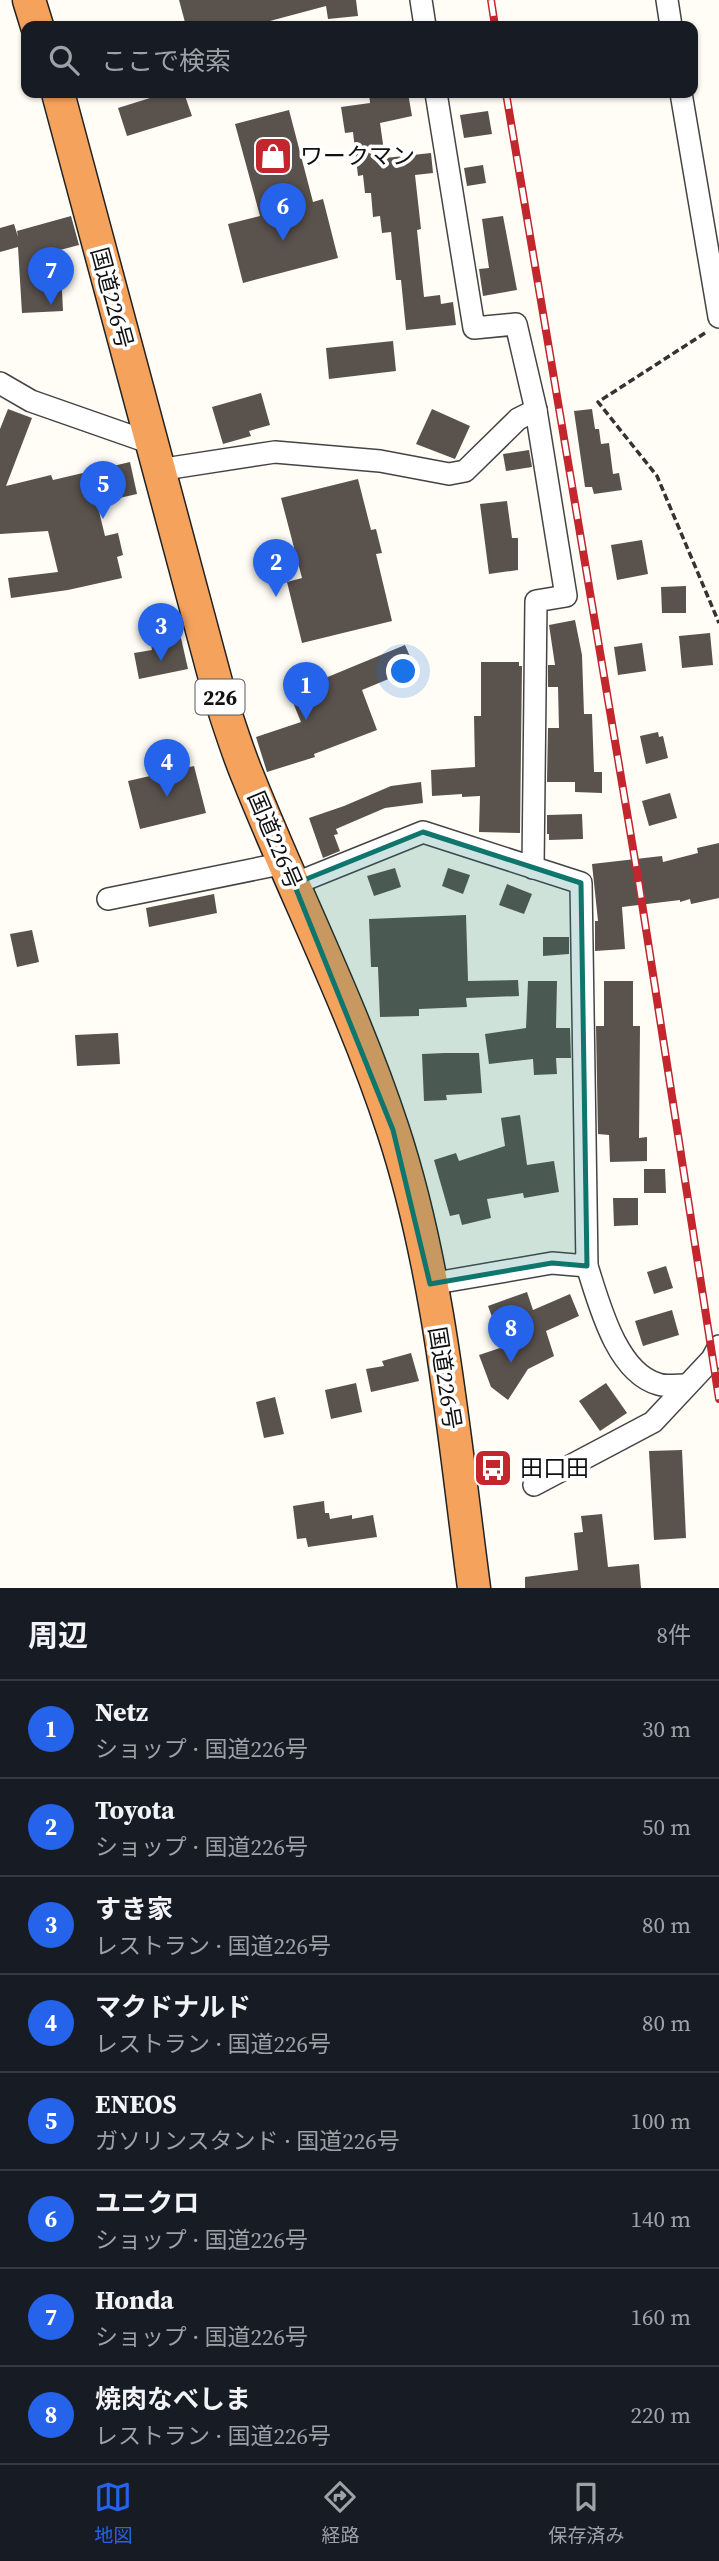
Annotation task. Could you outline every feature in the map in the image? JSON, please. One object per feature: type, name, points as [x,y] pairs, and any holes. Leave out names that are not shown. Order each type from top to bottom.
[{"type":"highway","points":[[29,0],[35,21]]},
{"type":"highway","name":"国道226号","points":[[59,98],[220,697],[247,776],[348,1006],[393,1130],[413,1203],[430,1284],[448,1392],[474,1588]]},
{"type":"street","points":[[421,0],[424,21]]},
{"type":"street","points":[[667,0],[670,21]]},
{"type":"street","points":[[437,98],[474,328],[516,324],[536,410],[566,596],[536,601],[533,868]]},
{"type":"street","points":[[682,98],[713,324]]},
{"type":"street","points":[[0,383],[31,401],[154,457],[275,452],[380,461],[449,474],[465,471],[518,419],[536,410]]},
{"type":"street","points":[[108,899],[289,874],[423,832],[581,883],[587,1266],[608,1330],[636,1373],[659,1385],[685,1385]]},
{"type":"street","points":[[430,1284],[552,1264],[587,1266]]},
{"type":"street","points":[[534,1485],[653,1422],[712,1359],[719,1346]]},
{"type":"path","points":[[713,324],[598,402],[657,475],[719,624]]},
{"type":"highlighted area","points":[[423,832],[581,883],[587,1266],[552,1263],[430,1284],[393,1130],[294,884]]},
{"type":"building","points":[[179,0],[356,0],[358,16],[328,19],[326,6],[270,21],[185,21]]},
{"type":"building","points":[[150,98],[186,98],[192,116],[127,136],[118,108]]},
{"type":"building","points":[[370,98],[409,98],[412,116],[380,123],[385,158],[431,153],[433,173],[415,175],[424,297],[440,295],[441,304],[453,302],[456,325],[406,330],[401,280],[396,280],[391,232],[382,233],[380,216],[373,217],[371,193],[365,193],[363,175],[358,176],[353,132],[345,133],[341,107],[370,103]]},
{"type":"building","points":[[289,110],[313,202],[323,199],[338,258],[243,283],[228,224],[260,216],[235,124]]},
{"type":"building","points":[[488,111],[492,134],[464,138],[460,115]]},
{"type":"building","points":[[483,165],[486,183],[467,186],[464,168]]},
{"type":"building","points":[[71,216],[79,245],[60,250],[63,311],[22,313],[18,247],[0,252],[0,228],[14,224],[18,237],[17,231]]},
{"type":"building","points":[[503,216],[517,290],[483,296],[479,269],[489,268],[482,219]]},
{"type":"building","points":[[393,341],[396,371],[329,379],[326,348]]},
{"type":"building","points":[[261,393],[270,425],[249,431],[251,436],[223,444],[212,407]]},
{"type":"building","points":[[8,409],[32,418],[6,486],[51,475],[53,480],[130,462],[137,494],[97,503],[105,536],[118,533],[123,555],[117,557],[122,578],[68,590],[11,598],[8,578],[58,572],[48,531],[0,534],[0,429]]},
{"type":"building","points":[[432,409],[470,426],[455,459],[416,444]]},
{"type":"building","points":[[592,409],[601,444],[609,443],[613,474],[619,473],[622,490],[594,494],[592,487],[585,487],[574,411]]},
{"type":"building","points":[[529,450],[532,467],[506,471],[503,454]]},
{"type":"building","points":[[358,479],[371,530],[376,529],[382,553],[376,554],[392,621],[302,643],[287,582],[302,578],[281,498]]},
{"type":"building","points":[[507,501],[512,538],[518,538],[518,570],[489,574],[480,504]]},
{"type":"building","points":[[642,540],[648,574],[617,580],[611,545]]},
{"type":"building","points":[[686,586],[686,613],[662,613],[661,587]]},
{"type":"building","points":[[575,620],[582,655],[584,714],[592,714],[594,772],[602,772],[602,793],[575,792],[575,782],[547,782],[548,728],[559,728],[558,687],[548,687],[548,665],[555,665],[549,625]]},
{"type":"building","points":[[710,633],[713,665],[682,668],[679,636]]},
{"type":"building","points":[[181,638],[188,669],[139,679],[134,653],[152,650],[151,645]]},
{"type":"building","points":[[642,643],[646,671],[618,675],[614,647]]},
{"type":"building","points":[[405,645],[415,668],[362,690],[377,730],[314,754],[315,757],[267,772],[256,737],[301,722],[289,693]]},
{"type":"building","points":[[481,662],[519,662],[519,666],[522,666],[520,833],[479,832],[480,796],[432,796],[431,770],[475,767],[474,716],[481,716]]},
{"type":"building","points":[[658,732],[659,737],[663,736],[668,758],[646,764],[640,736]]},
{"type":"building","points":[[194,766],[206,813],[140,829],[128,781]]},
{"type":"building","points":[[421,782],[423,803],[385,808],[336,829],[338,834],[334,835],[340,851],[323,858],[309,818],[391,786]]},
{"type":"building","points":[[670,793],[677,818],[649,826],[642,801]]},
{"type":"building","points":[[582,814],[583,839],[549,840],[547,815]]},
{"type":"building","points":[[719,843],[719,898],[691,904],[690,899],[622,907],[625,949],[595,951],[595,921],[598,921],[592,864],[662,856],[663,862],[698,853],[697,848]]},
{"type":"building","points":[[395,868],[401,887],[374,896],[367,876]]},
{"type":"building","points":[[448,868],[470,875],[463,894],[442,886]]},
{"type":"building","points":[[507,884],[532,894],[524,914],[499,905]]},
{"type":"building","points":[[214,894],[217,913],[149,927],[146,908]]},
{"type":"building","points":[[466,915],[468,981],[518,980],[519,996],[466,998],[467,1007],[419,1009],[419,1016],[380,1017],[378,967],[371,967],[369,919]]},
{"type":"building","points":[[32,930],[39,962],[17,967],[10,934]]},
{"type":"building","points":[[543,937],[569,937],[569,954],[543,956]]},
{"type":"building","points":[[528,981],[557,981],[556,1028],[570,1028],[571,1058],[556,1058],[557,1074],[534,1075],[533,1059],[489,1064],[485,1034],[526,1028]]},
{"type":"building","points":[[604,981],[633,981],[633,1026],[640,1026],[639,1138],[647,1137],[647,1161],[610,1162],[609,1135],[598,1134],[596,1026],[604,1026]]},
{"type":"building","points":[[118,1033],[120,1064],[77,1066],[75,1035]]},
{"type":"building","points":[[479,1053],[482,1093],[446,1095],[447,1100],[424,1101],[422,1054]]},
{"type":"building","points":[[520,1115],[527,1165],[554,1161],[559,1192],[524,1198],[523,1193],[487,1199],[491,1218],[462,1225],[459,1214],[450,1216],[434,1160],[456,1153],[459,1161],[505,1146],[501,1118]]},
{"type":"building","points":[[644,1169],[665,1169],[666,1193],[644,1193]]},
{"type":"building","points":[[613,1198],[638,1198],[638,1225],[614,1226]]},
{"type":"building","points":[[666,1266],[673,1288],[654,1294],[647,1272]]},
{"type":"building","points":[[527,1292],[533,1310],[570,1294],[579,1316],[546,1331],[554,1356],[528,1369],[508,1400],[491,1387],[479,1355],[503,1347],[488,1306]]},
{"type":"building","points":[[672,1310],[679,1335],[643,1346],[635,1321]]},
{"type":"building","points":[[411,1353],[419,1381],[371,1392],[366,1369],[384,1366],[382,1361]]},
{"type":"building","points":[[356,1383],[362,1412],[331,1419],[325,1390]]},
{"type":"building","points":[[606,1383],[627,1413],[600,1431],[579,1401]]},
{"type":"building","points":[[275,1397],[284,1434],[264,1438],[256,1402]]},
{"type":"building","points":[[682,1450],[686,1538],[654,1540],[649,1451]]},
{"type":"building","points":[[324,1501],[325,1513],[329,1513],[330,1519],[373,1515],[377,1537],[308,1547],[306,1538],[297,1539],[293,1506]]},
{"type":"building","points":[[602,1514],[608,1567],[639,1564],[641,1588],[525,1588],[525,1577],[578,1570],[574,1533],[583,1532],[581,1516]]},
{"type":"railway","points":[[491,0],[494,21]]},
{"type":"railway","points":[[507,98],[639,884],[719,1399]]},
{"type":"place","name":"ワークマン","points":[[273,156]]},
{"type":"place","name":"ユニクロ","points":[[283,241]]},
{"type":"place","name":"Honda","points":[[51,305]]},
{"type":"place","name":"ENEOS","points":[[103,519]]},
{"type":"place","name":"Toyota","points":[[276,597]]},
{"type":"place","name":"すき家","points":[[161,661]]},
{"type":"place","name":"Netz","points":[[306,720]]},
{"type":"place","name":"マクドナルド","points":[[167,797]]},
{"type":"place","name":"焼肉なべしま","points":[[511,1363]]},
{"type":"place","name":"田口田","points":[[493,1468]]}]
